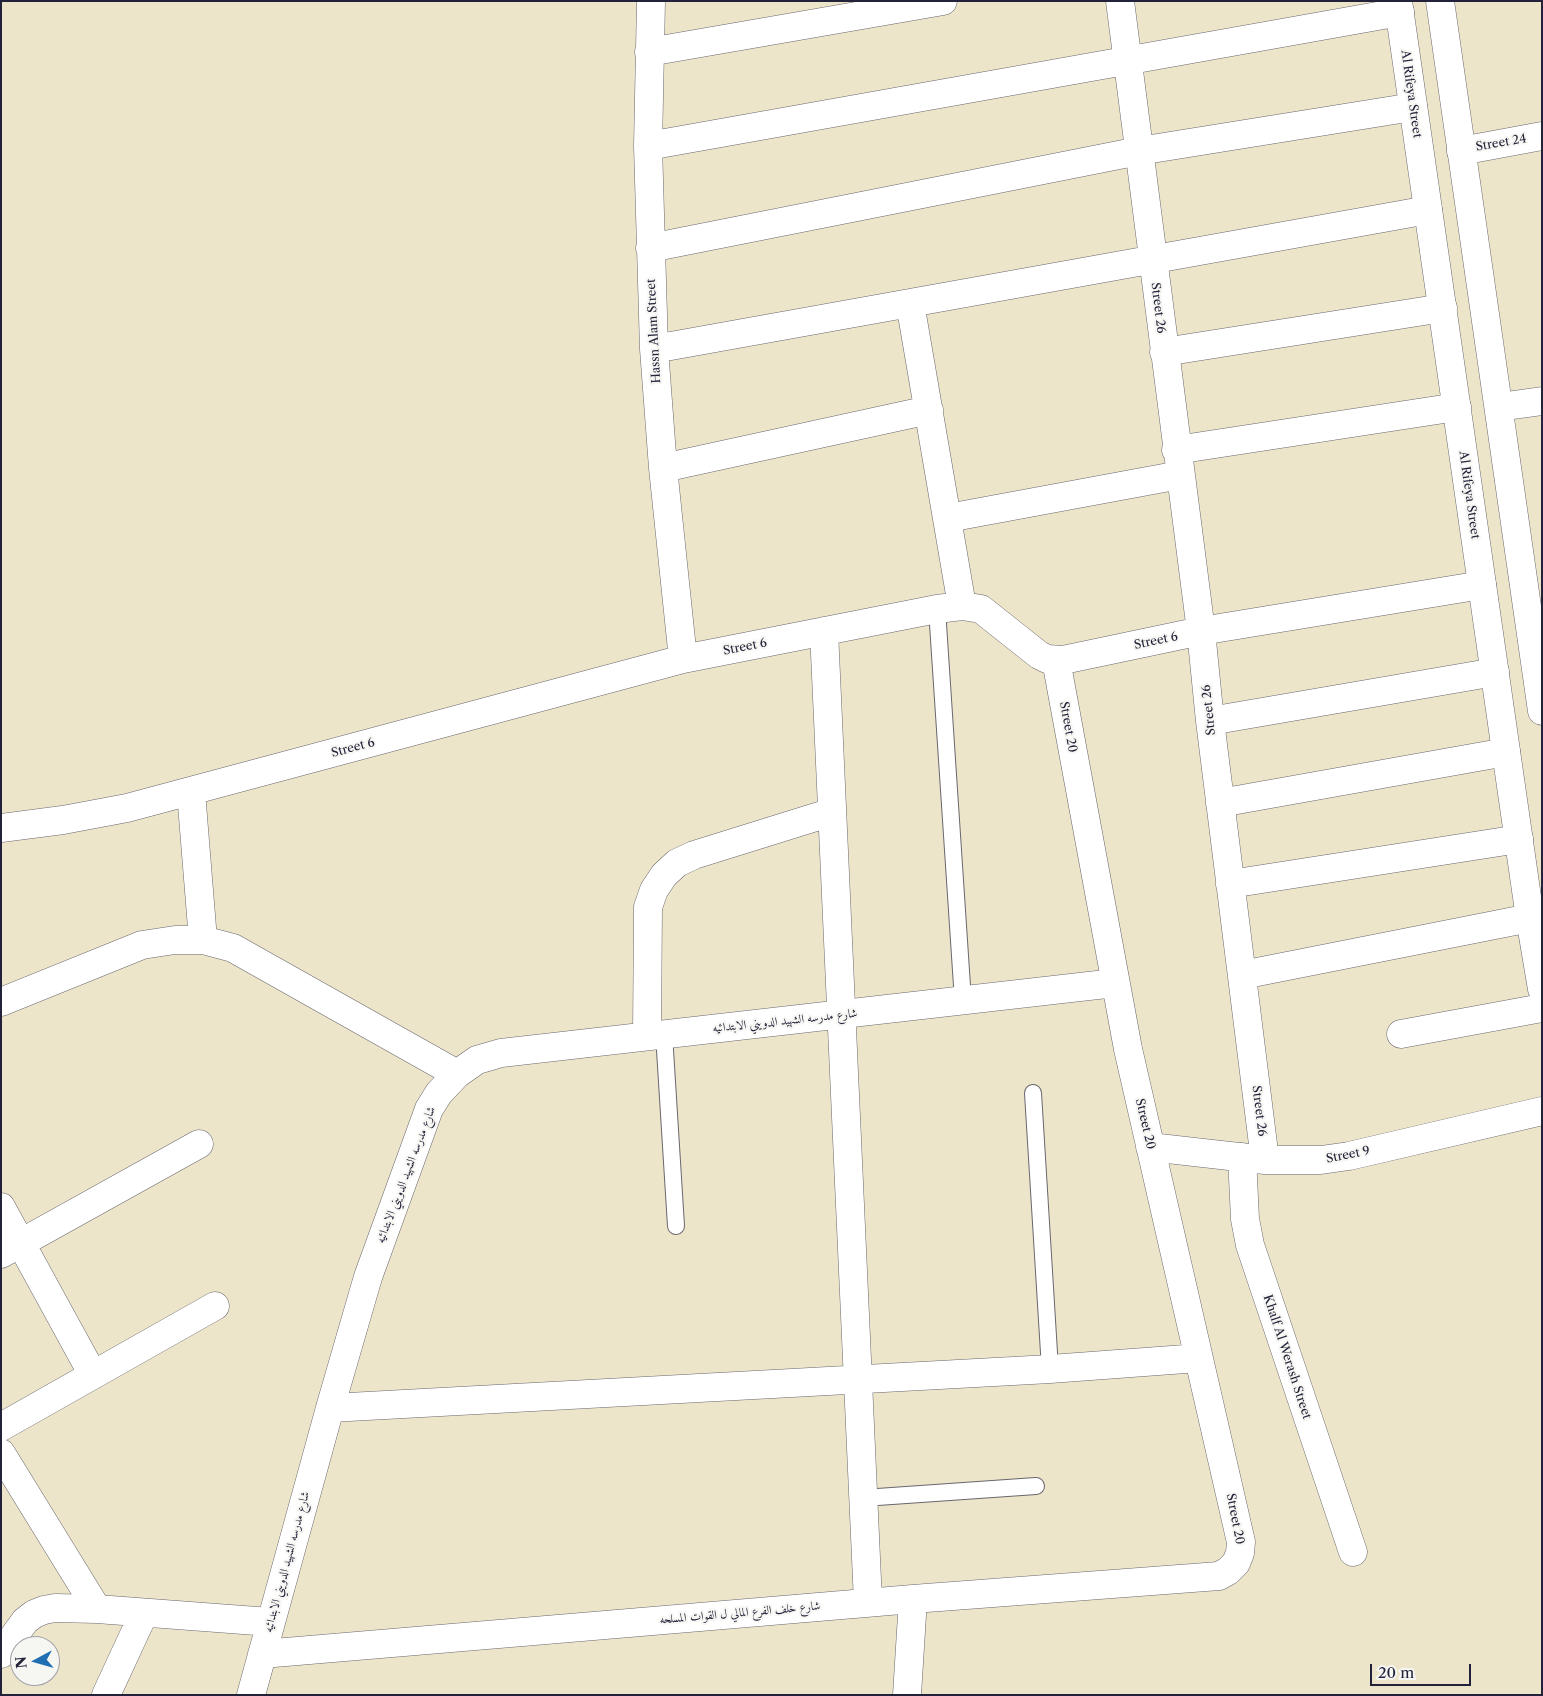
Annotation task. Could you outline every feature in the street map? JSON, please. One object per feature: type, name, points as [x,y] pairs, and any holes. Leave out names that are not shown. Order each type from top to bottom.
[{"type":"street","name":"Hassn Alam Street","points":[[651,1],[648,146],[654,349],[663,468],[683,659]]},
{"type":"street","points":[[649,52],[943,1]]},
{"type":"street","name":"Street 26","points":[[1120,1],[1242,975],[1253,1159]]},
{"type":"street","points":[[1440,1],[1542,711]]},
{"type":"street","points":[[648,146],[1128,62],[1399,7]]},
{"type":"street","name":"Al Rifeya Street","points":[[1399,7],[1530,918],[1542,989]]},
{"type":"street","points":[[650,248],[1139,152],[1413,107]]},
{"type":"street","name":"Street 24","points":[[1461,150],[1542,136]]},
{"type":"street","points":[[654,349],[1428,210]]},
{"type":"street","points":[[910,303],[948,518],[949,608]]},
{"type":"street","points":[[1164,352],[1442,308]]},
{"type":"street","points":[[1499,407],[1542,401]]},
{"type":"street","points":[[948,518],[1178,463],[1457,407]]},
{"type":"street","points":[[663,468],[929,410]]},
{"type":"street","name":"Street 6","points":[[1,828],[109,812],[191,792],[683,659],[949,608],[971,606],[981,609],[1039,655],[1063,660],[1200,631],[1482,585]]},
{"type":"street","points":[[824,631],[868,1602]]},
{"type":"street","name":"Street 20","points":[[1056,660],[1128,1050],[1241,1542],[1236,1563],[1219,1576]]},
{"type":"street","points":[[1210,721],[1495,672]]},
{"type":"street","points":[[1220,803],[1506,752]]},
{"type":"street","points":[[191,792],[203,940]]},
{"type":"street","points":[[656,1035],[648,907],[654,890],[664,875],[677,863],[694,855],[832,812]]},
{"type":"street","points":[[1230,884],[1519,839]]},
{"type":"street","points":[[1242,975],[1530,918]]},
{"type":"street","points":[[1,1002],[142,945],[175,940],[203,940],[233,948],[457,1074]]},
{"type":"street","name":"شارع مدرسه الشهيد الدويني الابتدائيه","points":[[251,1695],[368,1277],[429,1109],[439,1093],[457,1074],[477,1060],[501,1053],[1115,983]]},
{"type":"street","points":[[1400,1034],[1542,1008]]},
{"type":"street","name":"Street 9","points":[[1150,1147],[1253,1159],[1321,1160],[1349,1156],[1542,1110]]},
{"type":"street","points":[[11,1249],[199,1144]]},
{"type":"street","name":"Khalf Al Werash Street","points":[[1253,1159],[1245,1219],[1250,1245],[1352,1552]]},
{"type":"street","points":[[1,1207],[11,1249],[93,1375]]},
{"type":"street","points":[[1,1427],[215,1306]]},
{"type":"street","points":[[330,1408],[1050,1369],[1199,1358]]},
{"type":"street","points":[[1,1453],[97,1609]]},
{"type":"street","name":"شارع خلف الفرع المالي ل القوات المسلحه","points":[[262,1654],[868,1602],[1219,1576]]},
{"type":"street","points":[[907,1695],[913,1599]]},
{"type":"street","points":[[1,1654],[25,1621],[34,1614],[55,1608],[97,1609],[270,1622]]},
{"type":"street","points":[[106,1695],[144,1613]]},
{"type":"lane","points":[[949,608],[963,1000]]},
{"type":"lane","points":[[656,1035],[676,1226]]},
{"type":"lane","points":[[1033,1093],[1050,1369]]},
{"type":"lane","points":[[864,1498],[1036,1486]]}]
